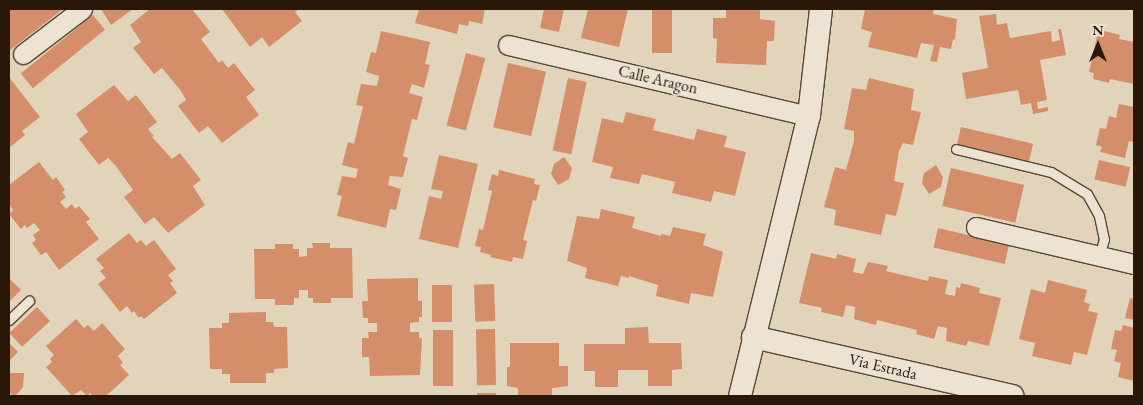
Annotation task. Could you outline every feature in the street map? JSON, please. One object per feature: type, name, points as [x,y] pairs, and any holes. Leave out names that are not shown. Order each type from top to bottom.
[{"type":"street","points":[[23,54],[82,9]]},
{"type":"street","points":[[740,396],[809,116],[821,9]]},
{"type":"street","name":"Calle Aragon","points":[[508,45],[809,116]]},
{"type":"street","points":[[976,227],[1134,264]]},
{"type":"street","name":"Via Estrada","points":[[753,337],[1012,396]]},
{"type":"lane","points":[[956,149],[1051,172],[1087,194],[1098,216],[1104,239],[1098,256]]},
{"type":"lane","points":[[9,320],[29,301]]},
{"type":"building","points":[[9,9],[63,9],[9,51]]},
{"type":"building","points":[[101,9],[133,9],[111,25]]},
{"type":"building","points":[[150,9],[192,9],[210,32],[201,39],[219,63],[222,60],[228,68],[234,63],[255,90],[246,97],[259,115],[222,143],[208,126],[199,133],[178,106],[186,100],[181,91],[162,68],[154,74],[133,48],[141,42],[130,25]]},
{"type":"building","points":[[222,9],[299,9],[295,12],[302,21],[269,47],[262,37],[250,47]]},
{"type":"building","points":[[419,9],[485,9],[482,24],[469,21],[468,26],[459,24],[457,34],[415,23]]},
{"type":"building","points":[[544,9],[564,9],[559,32],[540,28]]},
{"type":"building","points":[[588,9],[628,9],[619,47],[581,38]]},
{"type":"building","points":[[652,9],[672,9],[672,53],[652,53]]},
{"type":"building","points":[[726,9],[760,9],[760,19],[775,21],[774,41],[767,41],[766,65],[716,63],[717,39],[713,38],[713,18],[726,18]]},
{"type":"building","points":[[865,9],[934,9],[933,14],[957,19],[955,40],[953,39],[951,49],[940,47],[937,62],[930,61],[934,45],[921,43],[917,58],[868,47],[872,32],[861,29]]},
{"type":"building","points":[[996,14],[997,25],[1007,23],[1010,38],[1051,31],[1052,42],[1060,40],[1058,29],[1061,29],[1066,55],[1040,60],[1047,100],[1037,102],[1038,109],[1048,107],[1048,111],[1033,114],[1031,103],[1021,105],[1018,90],[966,99],[962,73],[988,68],[979,16]]},
{"type":"building","points":[[93,15],[105,30],[33,88],[21,74]]},
{"type":"building","points":[[381,31],[430,42],[425,64],[430,65],[424,88],[412,84],[409,93],[423,97],[417,120],[412,119],[403,156],[408,158],[403,177],[390,176],[388,185],[401,189],[396,210],[390,209],[386,228],[337,216],[342,196],[337,195],[342,176],[356,178],[358,169],[342,165],[348,142],[354,144],[363,106],[356,105],[361,84],[377,86],[379,76],[366,72],[371,52],[376,53]]},
{"type":"building","points":[[1104,31],[1120,35],[1119,39],[1134,42],[1134,84],[1110,79],[1109,83],[1093,79],[1094,73],[1089,72],[1097,36],[1103,37]]},
{"type":"building","points":[[466,53],[485,58],[466,131],[447,125]]},
{"type":"building","points":[[508,63],[546,72],[531,136],[493,127]]},
{"type":"building","points":[[9,77],[40,117],[22,131],[25,135],[9,148]]},
{"type":"building","points":[[568,78],[587,82],[571,154],[553,150]]},
{"type":"building","points":[[869,78],[914,89],[911,110],[921,112],[913,145],[903,143],[899,151],[894,181],[904,183],[896,216],[886,214],[881,235],[834,225],[836,210],[824,207],[835,167],[846,170],[854,141],[854,131],[844,129],[852,88],[866,90]]},
{"type":"building","points":[[114,85],[128,101],[136,95],[157,122],[148,129],[154,136],[152,137],[172,159],[180,153],[201,180],[193,186],[205,205],[168,233],[154,217],[145,224],[124,197],[133,190],[116,166],[108,158],[99,165],[79,139],[88,132],[76,114]]},
{"type":"building","points":[[1119,104],[1134,107],[1134,142],[1129,141],[1125,158],[1100,152],[1102,147],[1096,145],[1100,128],[1106,129],[1109,116],[1116,118]]},
{"type":"building","points":[[626,112],[656,119],[653,130],[694,140],[697,129],[727,136],[724,147],[746,152],[735,196],[714,191],[711,202],[672,193],[675,182],[642,174],[639,184],[610,178],[613,167],[592,162],[602,118],[623,123]]},
{"type":"building","points":[[961,127],[1033,144],[1029,162],[957,146]]},
{"type":"building","points":[[439,155],[478,164],[458,248],[419,239],[429,196],[441,199],[443,191],[431,189]]},
{"type":"building","points":[[564,157],[572,168],[569,179],[558,185],[551,174],[554,164]]},
{"type":"building","points":[[1099,160],[1130,167],[1126,187],[1095,179]]},
{"type":"building","points":[[39,162],[53,180],[56,177],[65,190],[62,192],[66,197],[60,202],[66,209],[72,204],[75,209],[79,206],[90,219],[86,222],[99,239],[59,270],[46,252],[41,255],[32,243],[36,240],[33,235],[40,230],[34,223],[27,228],[25,225],[21,229],[9,214],[13,210],[9,204],[9,185]]},
{"type":"building","points":[[936,165],[943,177],[941,187],[929,194],[922,183],[924,173]]},
{"type":"building","points":[[951,168],[1024,185],[1015,223],[942,206]]},
{"type":"building","points":[[499,170],[535,179],[534,184],[540,185],[536,201],[533,200],[523,240],[527,241],[523,259],[513,257],[512,262],[490,257],[491,255],[480,252],[481,247],[475,246],[479,229],[483,230],[492,191],[488,190],[492,174],[498,176]]},
{"type":"building","points":[[601,209],[635,217],[632,228],[661,236],[661,234],[670,236],[673,227],[706,234],[703,245],[723,252],[713,297],[691,293],[689,304],[656,296],[658,285],[629,276],[629,278],[621,276],[618,286],[585,278],[587,268],[567,261],[577,216],[599,219]]},
{"type":"building","points":[[938,228],[1009,244],[1005,264],[934,247]]},
{"type":"building","points":[[129,233],[137,243],[141,240],[146,246],[154,240],[176,269],[168,275],[173,281],[170,283],[177,293],[144,319],[141,316],[139,318],[134,311],[132,313],[127,306],[120,312],[98,284],[106,278],[100,271],[104,268],[96,259]]},
{"type":"building","points":[[312,243],[330,243],[330,248],[352,248],[353,298],[331,298],[331,303],[313,303],[313,298],[308,298],[308,290],[299,290],[299,298],[294,298],[294,305],[275,305],[275,299],[255,299],[254,249],[275,249],[275,244],[293,244],[293,249],[299,249],[299,257],[307,256],[307,248],[313,248]]},
{"type":"building","points":[[811,253],[836,259],[837,254],[856,259],[853,272],[863,274],[868,262],[888,266],[886,271],[928,281],[929,276],[948,280],[945,294],[955,296],[956,287],[960,288],[961,283],[980,288],[979,293],[1001,298],[989,346],[968,341],[966,346],[946,341],[947,328],[938,326],[934,339],[916,334],[917,330],[877,320],[876,325],[854,319],[855,307],[846,305],[843,317],[821,312],[822,308],[799,303]]},
{"type":"building","points":[[9,278],[21,290],[9,302]]},
{"type":"building","points":[[418,278],[418,301],[422,301],[422,317],[419,317],[419,322],[410,323],[410,332],[419,332],[419,338],[422,338],[420,375],[370,376],[369,357],[362,357],[362,338],[369,338],[368,332],[377,332],[377,323],[368,323],[368,318],[363,318],[362,301],[368,301],[367,279]]},
{"type":"building","points":[[1048,280],[1087,290],[1084,302],[1090,304],[1088,311],[1098,313],[1087,355],[1074,352],[1071,365],[1032,356],[1035,343],[1019,339],[1031,289],[1045,293]]},
{"type":"building","points":[[494,284],[495,321],[475,322],[474,285]]},
{"type":"building","points":[[432,285],[452,285],[452,322],[432,322]]},
{"type":"building","points":[[1130,298],[1134,299],[1134,320],[1125,318]]},
{"type":"building","points":[[37,307],[50,321],[22,347],[9,333]]},
{"type":"building","points":[[266,312],[266,322],[273,322],[274,327],[287,327],[288,368],[274,369],[274,373],[266,373],[266,383],[230,383],[230,374],[222,374],[222,369],[210,369],[209,328],[222,328],[222,323],[229,323],[229,313]]},
{"type":"building","points":[[76,319],[84,328],[88,325],[94,331],[102,323],[125,349],[118,356],[123,363],[120,365],[129,375],[106,396],[93,396],[90,393],[87,396],[81,390],[72,396],[46,367],[52,362],[50,359],[54,355],[46,346]]},
{"type":"building","points":[[1123,325],[1134,328],[1134,381],[1118,377],[1121,363],[1114,361],[1117,350],[1111,349],[1115,330],[1121,331]]},
{"type":"building","points":[[648,327],[649,343],[681,343],[682,369],[672,370],[672,386],[648,386],[648,370],[618,370],[618,387],[595,387],[595,371],[584,371],[584,344],[625,344],[625,328]]},
{"type":"building","points":[[476,329],[495,329],[496,385],[477,385]]},
{"type":"building","points":[[433,330],[453,330],[453,386],[433,386]]},
{"type":"building","points":[[9,343],[18,352],[9,361]]},
{"type":"building","points":[[510,343],[559,343],[559,366],[568,366],[568,386],[552,388],[552,396],[518,396],[518,388],[507,386],[507,367],[510,367]]},
{"type":"building","points":[[10,373],[24,373],[23,387],[16,395],[9,394]]},
{"type":"building","points":[[477,393],[496,393],[496,396],[477,396]]}]
